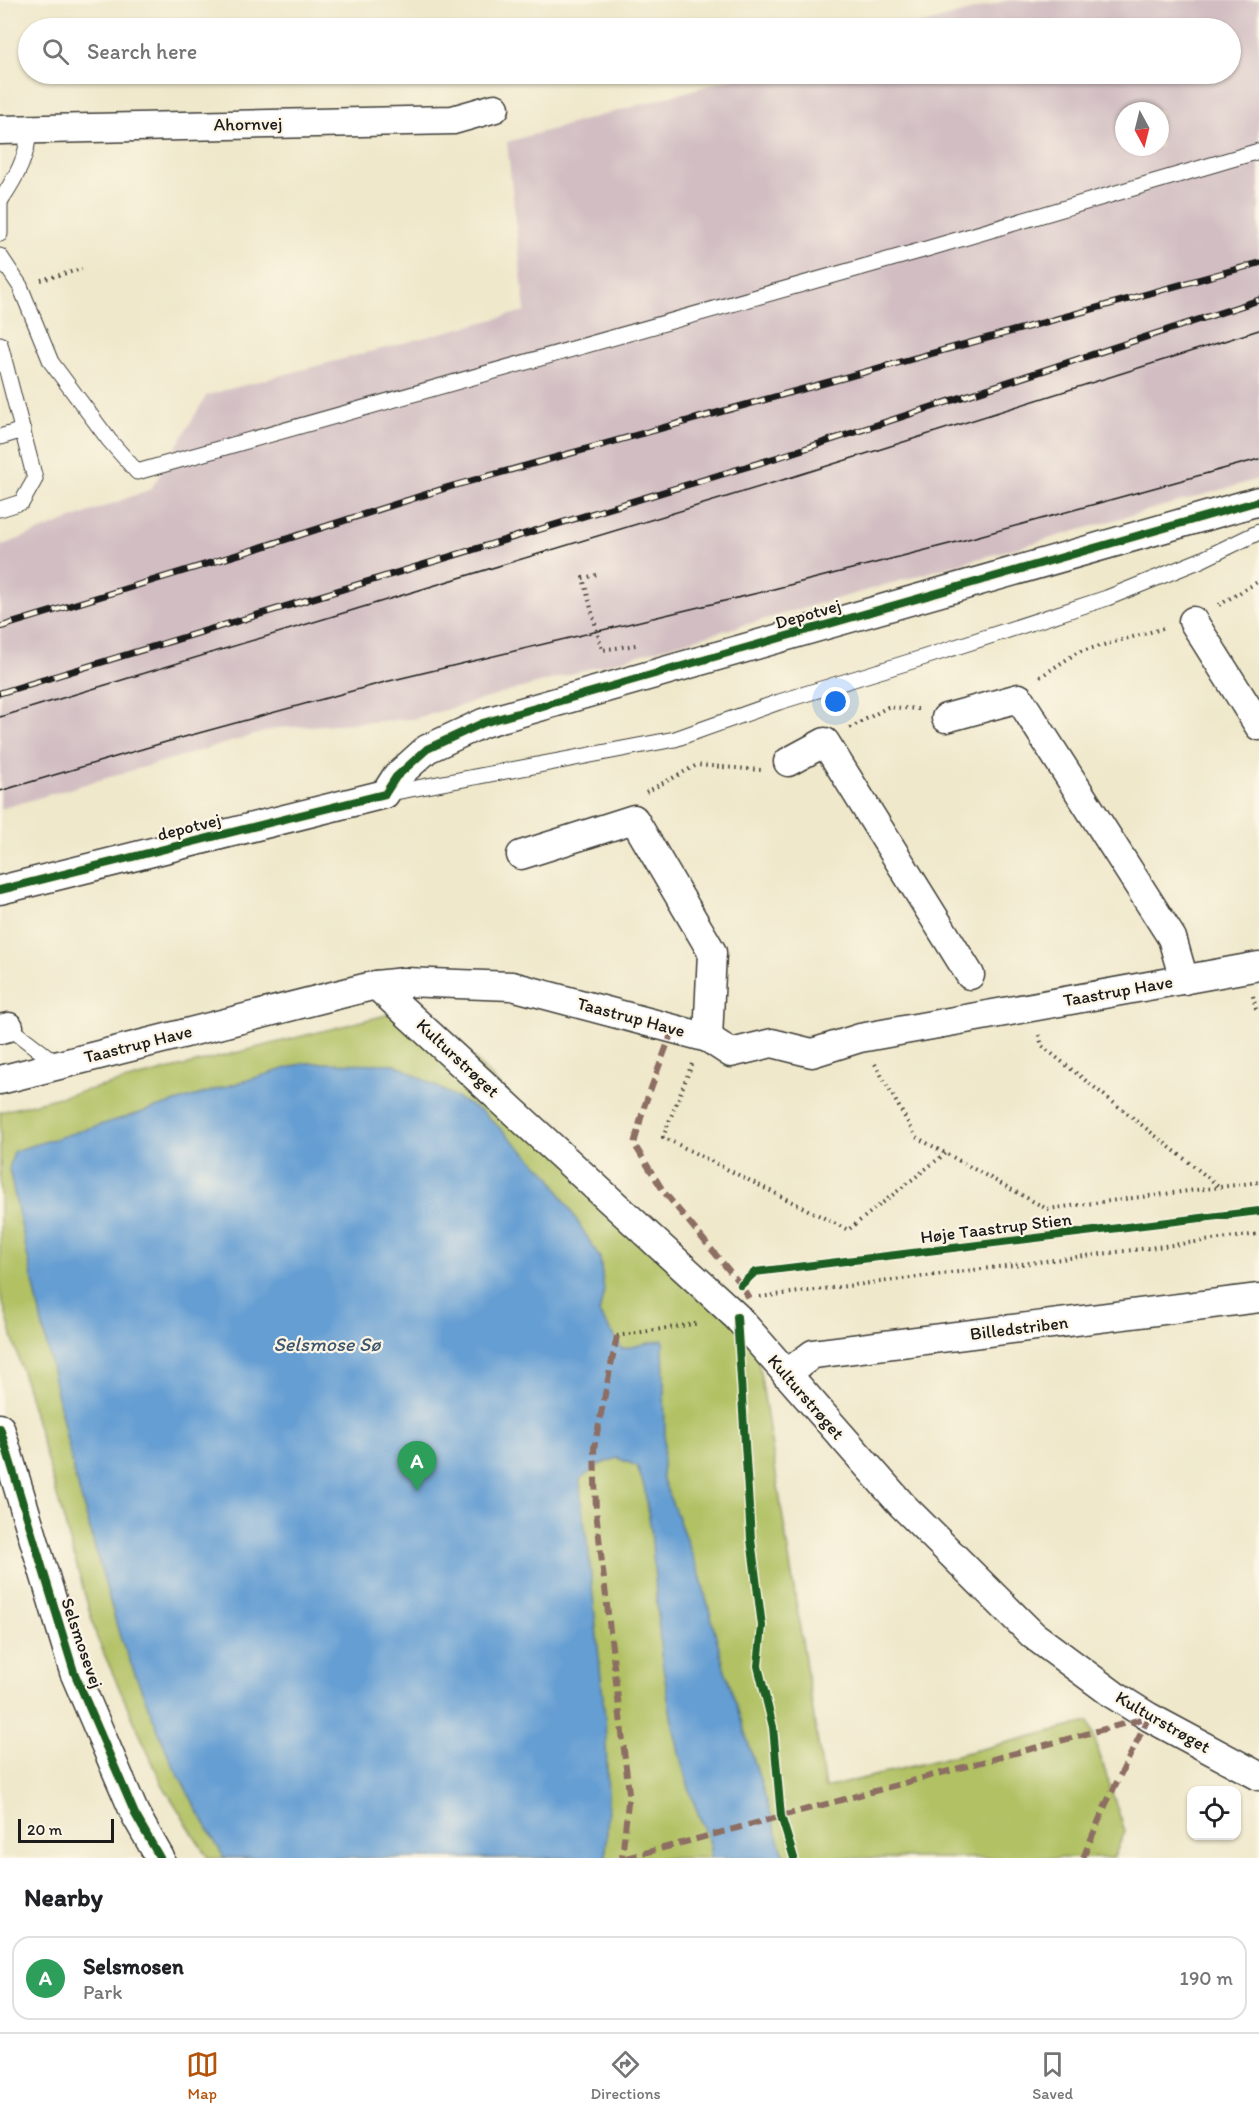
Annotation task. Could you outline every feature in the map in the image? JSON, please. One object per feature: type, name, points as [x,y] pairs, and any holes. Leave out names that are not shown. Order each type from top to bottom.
[{"type":"street","name":"Ahornvej","points":[[0,130],[453,120],[495,108]]},
{"type":"street","name":"Depotvej","points":[[385,794],[396,777],[427,749],[483,723],[1259,501]]},
{"type":"street","points":[[1193,621],[1259,726]]},
{"type":"street","points":[[946,718],[1019,698],[1172,938],[1184,980]]},
{"type":"street","points":[[777,766],[825,742],[970,975]]},
{"type":"street","name":"depotvej","points":[[0,890],[385,794]]},
{"type":"street","points":[[521,855],[634,819],[712,951],[705,1037]]},
{"type":"street","name":"Taastrup Have","points":[[0,1080],[376,985],[404,982],[512,986],[705,1037],[731,1053],[772,1043],[812,1053],[860,1038],[1259,966]]},
{"type":"street","name":"Kulturstrøget","points":[[376,985],[737,1317],[902,1505],[1033,1635],[1114,1695],[1149,1717],[1259,1776]]},
{"type":"street","name":"Billedstriben","points":[[786,1374],[813,1354],[1259,1298]]},
{"type":"street","name":"Selsmosevej","points":[[0,1428],[74,1672],[135,1814],[160,1858]]},
{"type":"lane","points":[[0,234],[1,200],[21,168],[28,146],[29,129]]},
{"type":"lane","points":[[0,256],[20,286],[51,362],[109,440],[137,472],[911,253],[1259,151]]},
{"type":"lane","points":[[0,344],[35,479],[22,502],[0,509]]},
{"type":"lane","points":[[0,437],[23,430]]},
{"type":"lane","points":[[385,794],[675,739],[779,702],[1107,598],[1201,560],[1259,532]]},
{"type":"lane","points":[[4,1028],[57,1064]]},
{"type":"path","points":[[596,575],[583,578],[602,650],[641,645],[650,675]]},
{"type":"path","points":[[1019,698],[1035,680],[1078,652],[1193,621],[1259,581]]},
{"type":"path","points":[[825,742],[888,707],[933,710],[946,718]]},
{"type":"path","points":[[634,819],[643,794],[697,765],[777,766]]},
{"type":"path","points":[[1033,1007],[1042,1046],[1221,1187]]},
{"type":"path","points":[[705,1037],[663,1137],[848,1230],[946,1153]]},
{"type":"path","points":[[860,1038],[916,1137],[1047,1209],[1259,1182]]},
{"type":"path","points":[[617,1336],[737,1317],[749,1298],[1259,1234]]},
{"type":"shaded area","points":[[1009,0],[1259,0],[1259,479],[413,719],[278,728],[0,809],[0,546],[151,489],[207,395],[525,311],[507,142],[713,84],[1241,84],[1241,18],[944,18]]},
{"type":"green space","name":"Selsmose Sø","points":[[422,1006],[756,1345],[825,1788],[1089,1722],[1125,1832],[1113,1858],[208,1858],[162,1784],[97,1638],[0,1293],[0,1112]]},
{"type":"water","name":"Selsmose Sø","points":[[304,1063],[395,1064],[483,1112],[549,1175],[600,1258],[604,1291],[599,1313],[622,1349],[663,1340],[665,1432],[662,1477],[701,1578],[724,1667],[785,1858],[710,1858],[711,1846],[692,1798],[671,1716],[661,1654],[651,1530],[644,1486],[637,1466],[617,1458],[601,1464],[580,1479],[605,1718],[608,1797],[606,1858],[224,1858],[171,1762],[120,1637],[74,1473],[9,1169],[14,1151]]},
{"type":"tram line","points":[[0,717],[789,478],[1259,330]]},
{"type":"tram line","points":[[0,791],[166,742],[385,682],[762,592],[957,542],[1259,459]]},
{"type":"railway","points":[[0,627],[449,487],[1259,263]]},
{"type":"railway","points":[[0,693],[782,456],[1259,300]]},
{"type":"marked path","points":[[673,1029],[644,1107],[634,1144],[664,1192],[741,1285],[749,1298]]},
{"type":"marked path","points":[[617,1336],[594,1448],[596,1511],[629,1793],[622,1858]]},
{"type":"marked path","points":[[626,1858],[1149,1717]]},
{"type":"marked path","points":[[1083,1858],[1104,1808],[1149,1717]]},
{"type":"cycle path","points":[[0,890],[385,794],[396,777],[427,749],[483,723],[1259,501]]},
{"type":"cycle path","name":"Høje Taastrup Stien","points":[[741,1285],[755,1272],[1259,1211]]},
{"type":"cycle path","points":[[737,1317],[751,1539],[762,1626],[758,1666],[773,1727],[781,1816],[794,1858]]},
{"type":"cycle path","points":[[0,1428],[74,1672],[135,1814],[160,1858]]},
{"type":"place","name":"Selsmosen","points":[[417,1491]]}]
